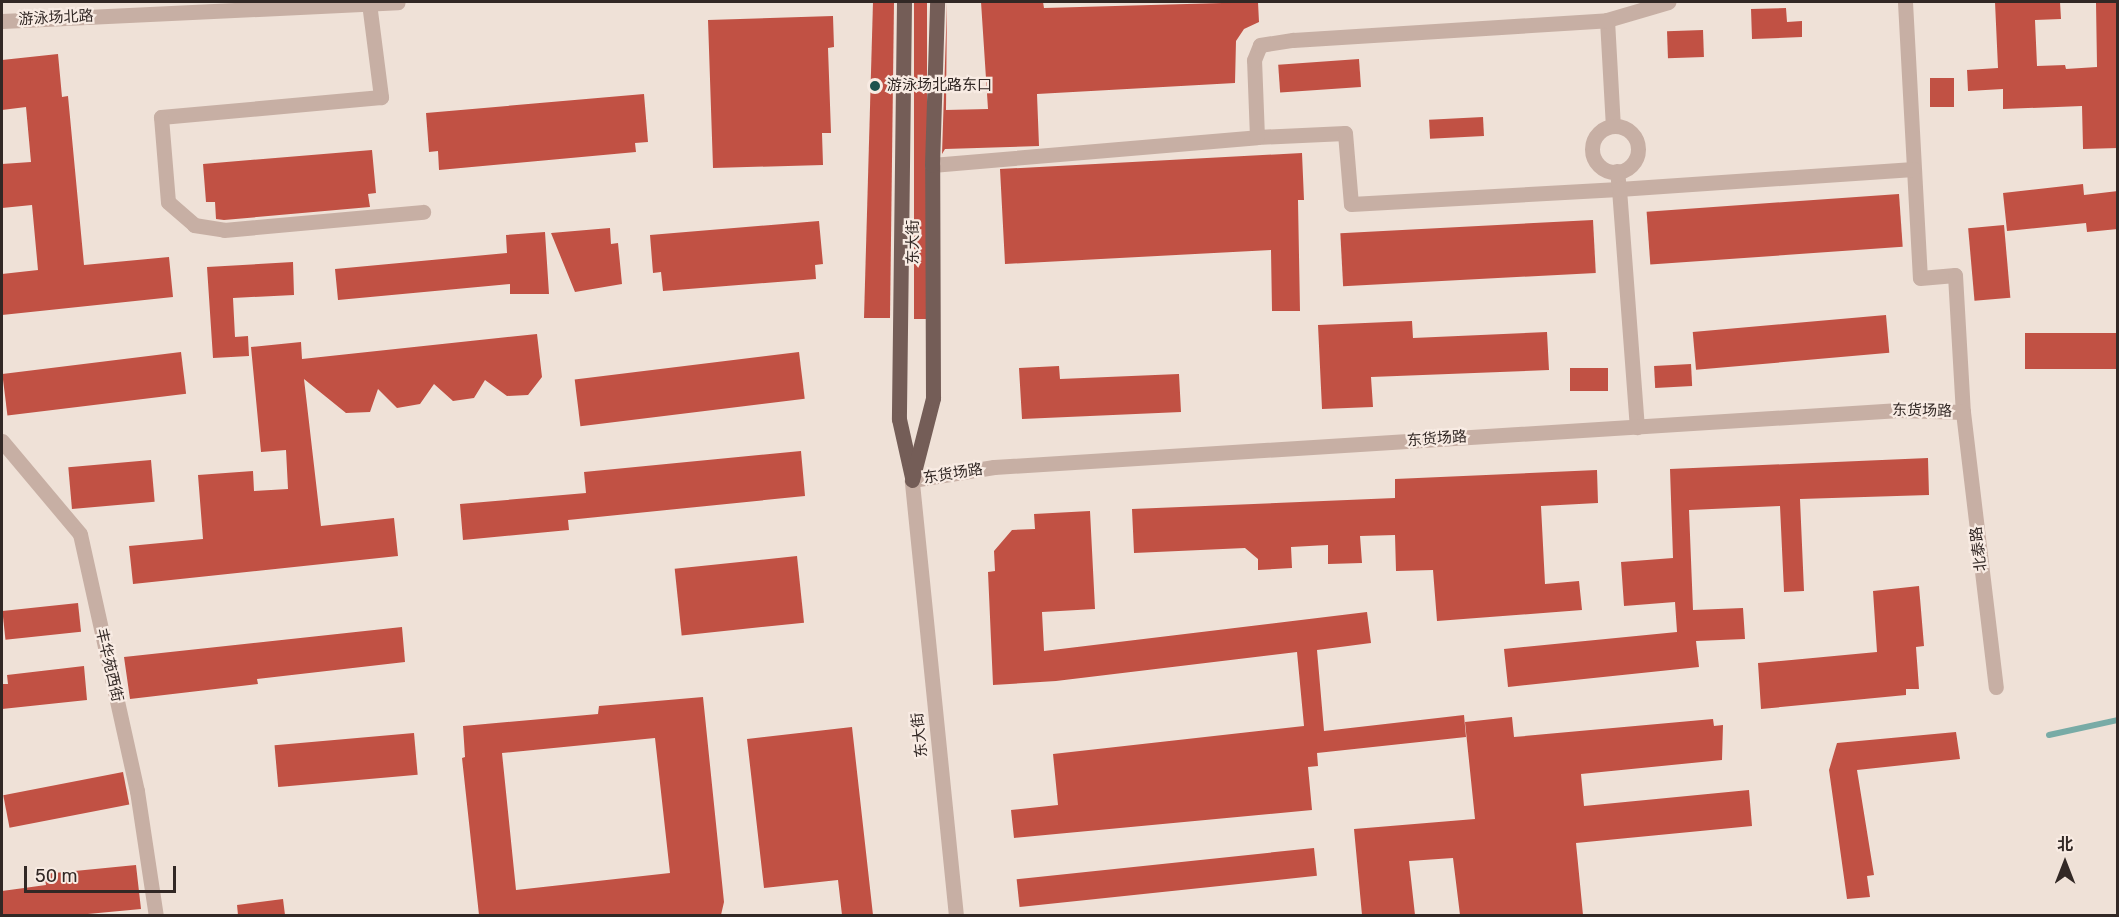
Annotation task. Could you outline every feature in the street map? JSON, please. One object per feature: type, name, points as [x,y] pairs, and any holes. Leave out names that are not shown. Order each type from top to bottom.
[{"type":"main road","name":"东大街","points":[[904,2],[899,419],[912,480]]},
{"type":"main road","name":"东大街","points":[[912,480],[933,398],[932,165],[938,2]]},
{"type":"street","name":"游泳场北路","points":[[2,21],[398,2]]},
{"type":"street","points":[[1257,137],[1254,60],[1260,45],[1293,40],[1607,20],[1668,2]]},
{"type":"street","points":[[932,165],[1257,137],[1345,133],[1352,204],[1913,169],[1905,2]]},
{"type":"street","points":[[369,3],[381,97],[161,117],[168,202],[194,225],[224,230],[423,212]]},
{"type":"street","points":[[1607,20],[1613,126]]},
{"type":"street","points":[[1613,126],[1630,132],[1638,145],[1634,161],[1617,171],[1600,166],[1592,148],[1597,135],[1613,126]]},
{"type":"street","name":"北泰路","points":[[1913,169],[1920,278],[1955,275],[1963,412],[1996,687]]},
{"type":"street","points":[[1617,171],[1636,427]]},
{"type":"street","name":"东货场路","points":[[912,480],[994,467],[1899,410],[1963,412]]},
{"type":"street","name":"丰华苑西街","points":[[2,441],[80,534],[137,791],[156,915]]},
{"type":"street","name":"东大街","points":[[912,480],[956,915]]},
{"type":"building","points":[[873,2],[894,2],[890,318],[864,318]]},
{"type":"building","points":[[914,2],[927,2],[927,319],[914,319]]},
{"type":"building","points":[[947,2],[946,110],[988,109],[981,2],[1043,2],[1044,8],[1258,2],[1259,22],[1244,29],[1236,41],[1235,83],[1037,94],[1039,146],[945,149],[942,154]]},
{"type":"building","points":[[1995,2],[2060,2],[2061,19],[2035,20],[2037,66],[2065,65],[2066,69],[2097,67],[2096,2],[2118,2],[2118,148],[2083,149],[2082,106],[2003,109],[2003,89],[1968,91],[1967,70],[1998,68]]},
{"type":"building","points":[[1786,8],[1787,22],[1802,21],[1802,37],[1752,39],[1751,9]]},
{"type":"building","points":[[833,16],[834,47],[828,48],[831,133],[822,133],[823,165],[713,168],[708,20]]},
{"type":"building","points":[[1703,30],[1704,57],[1668,58],[1667,31]]},
{"type":"building","points":[[58,54],[62,97],[68,96],[84,265],[169,257],[173,297],[2,315],[2,274],[38,270],[32,205],[2,208],[2,164],[31,162],[26,107],[2,110],[2,60]]},
{"type":"building","points":[[1359,59],[1361,87],[1280,93],[1278,65]]},
{"type":"building","points":[[1930,78],[1954,78],[1954,107],[1930,107]]},
{"type":"building","points":[[644,94],[648,142],[635,143],[636,152],[439,170],[438,151],[429,152],[426,113]]},
{"type":"building","points":[[1483,117],[1484,136],[1430,139],[1429,120]]},
{"type":"building","points":[[372,150],[376,193],[368,194],[370,207],[224,220],[216,219],[215,202],[206,202],[203,164]]},
{"type":"building","points":[[1302,153],[1304,200],[1298,200],[1300,311],[1272,311],[1271,250],[1005,264],[1000,169]]},
{"type":"building","points":[[2083,184],[2084,195],[2118,191],[2118,229],[2087,232],[2086,223],[2007,231],[2003,193]]},
{"type":"building","points":[[1899,194],[1903,247],[1650,265],[1647,212]]},
{"type":"building","points":[[1593,220],[1596,273],[1343,286],[1340,233]]},
{"type":"building","points":[[819,221],[823,264],[815,265],[816,279],[663,291],[661,272],[653,273],[650,235]]},
{"type":"building","points":[[2004,225],[2010,298],[1974,301],[1968,228]]},
{"type":"building","points":[[610,228],[611,244],[618,243],[622,284],[575,292],[551,233]]},
{"type":"building","points":[[545,232],[549,294],[510,294],[510,284],[338,300],[335,269],[507,253],[506,235]]},
{"type":"building","points":[[293,262],[294,295],[233,298],[235,337],[248,336],[249,356],[213,358],[207,267]]},
{"type":"building","points":[[1886,315],[1889,353],[1696,370],[1693,332]]},
{"type":"building","points":[[1412,321],[1413,338],[1547,332],[1549,370],[1371,377],[1373,407],[1322,409],[1318,325]]},
{"type":"building","points":[[2025,333],[2118,333],[2118,369],[2025,369]]},
{"type":"building","points":[[537,334],[542,377],[528,395],[507,396],[485,380],[474,398],[453,401],[434,384],[420,404],[397,408],[378,389],[370,412],[346,413],[304,379],[321,526],[394,518],[398,556],[133,584],[129,546],[203,539],[198,475],[253,471],[254,491],[288,489],[286,450],[261,452],[251,347],[301,342],[302,359]]},
{"type":"building","points":[[181,352],[186,394],[7,416],[2,374]]},
{"type":"building","points":[[799,352],[805,399],[580,426],[575,380]]},
{"type":"building","points":[[1691,364],[1692,386],[1655,388],[1654,366]]},
{"type":"building","points":[[1059,366],[1060,379],[1179,374],[1181,412],[1022,419],[1019,368]]},
{"type":"building","points":[[1570,368],[1608,368],[1608,391],[1570,391]]},
{"type":"building","points":[[801,451],[805,496],[568,520],[569,530],[463,540],[460,504],[586,493],[584,472]]},
{"type":"building","points":[[1928,458],[1929,495],[1800,499],[1804,591],[1784,592],[1780,506],[1689,510],[1693,610],[1743,608],[1745,639],[1696,641],[1699,667],[1508,687],[1504,649],[1677,632],[1675,602],[1624,606],[1621,562],[1673,558],[1670,469]]},
{"type":"building","points":[[151,460],[155,502],[72,509],[68,467]]},
{"type":"building","points":[[1597,470],[1598,503],[1541,506],[1545,584],[1579,581],[1582,610],[1437,621],[1433,570],[1396,571],[1395,535],[1360,536],[1362,563],[1328,564],[1328,545],[1291,547],[1292,568],[1258,570],[1258,559],[1245,548],[1134,553],[1132,509],[1395,498],[1395,479]]},
{"type":"building","points":[[1090,511],[1095,609],[1042,612],[1044,651],[1367,612],[1371,643],[1317,650],[1324,731],[1464,715],[1466,737],[1317,753],[1318,766],[1308,767],[1312,810],[1014,838],[1011,810],[1058,805],[1053,754],[1304,726],[1297,652],[1056,681],[993,685],[988,572],[995,571],[994,551],[1012,530],[1035,529],[1034,514]]},
{"type":"building","points":[[797,556],[804,623],[682,635],[675,569]]},
{"type":"building","points":[[1919,586],[1924,646],[1916,647],[1919,689],[1906,689],[1906,695],[1761,709],[1758,663],[1877,652],[1873,591]]},
{"type":"building","points":[[78,603],[81,632],[5,640],[2,611]]},
{"type":"building","points":[[402,627],[405,662],[257,679],[258,684],[130,699],[124,657]]},
{"type":"building","points":[[84,666],[87,700],[2,709],[2,684],[8,684],[7,675]]},
{"type":"building","points":[[703,697],[724,902],[721,915],[479,915],[462,758],[465,757],[463,726],[598,714],[599,706]],"holes":[[[655,738],[670,873],[516,890],[502,753]]]},
{"type":"building","points":[[1512,717],[1514,737],[1713,719],[1714,726],[1723,725],[1722,760],[1581,774],[1584,806],[1749,790],[1752,826],[1576,843],[1583,915],[1460,915],[1453,858],[1409,861],[1415,915],[1362,915],[1354,829],[1475,819],[1465,722]]},
{"type":"building","points":[[852,727],[873,915],[842,915],[838,880],[764,888],[747,739]]},
{"type":"building","points":[[1956,732],[1960,759],[1857,770],[1874,875],[1867,876],[1870,897],[1847,899],[1829,770],[1837,743]]},
{"type":"building","points":[[414,733],[418,775],[278,787],[275,745]]},
{"type":"building","points":[[123,772],[129,804],[10,828],[3,795]]},
{"type":"building","points":[[1314,848],[1317,876],[1020,907],[1017,879]]},
{"type":"building","points":[[136,865],[141,909],[77,915],[2,915],[2,891],[46,885],[44,874]]},
{"type":"building","points":[[283,899],[285,915],[238,915],[237,905]]},
{"type":"waterway","points":[[2049,735],[2118,720]]},
{"type":"place","name":"游泳场北路东口","points":[[875,86]]}]
